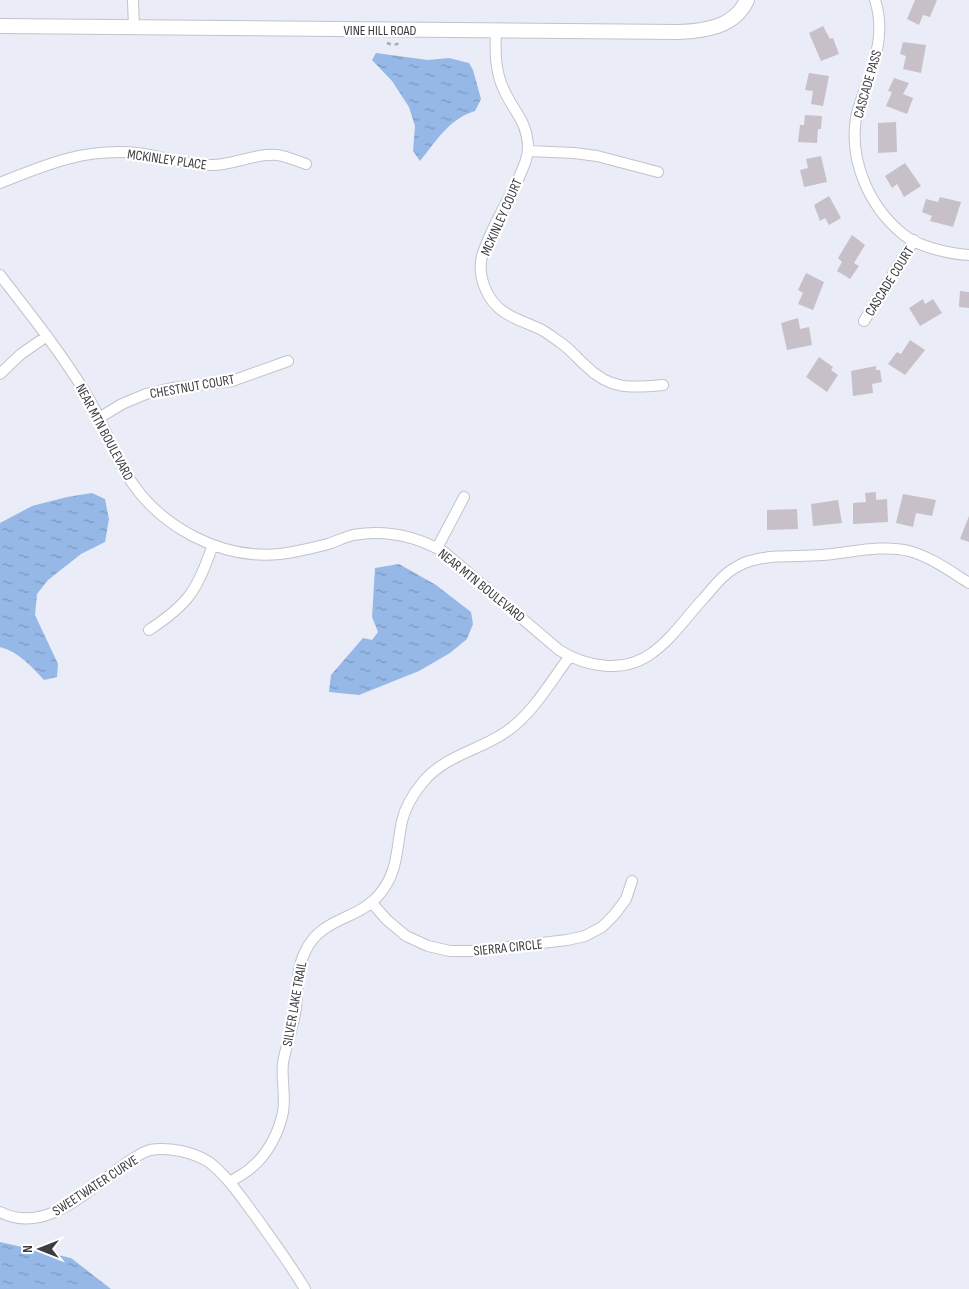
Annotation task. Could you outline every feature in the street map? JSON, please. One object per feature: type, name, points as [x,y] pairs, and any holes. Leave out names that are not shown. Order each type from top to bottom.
[{"type":"street","points":[[134,0],[134,28]]},
{"type":"street","name":"VINE HILL ROAD","points":[[0,26],[699,31],[716,27],[733,19],[748,0]]},
{"type":"street","name":"CASCADE PASS","points":[[875,0],[880,34],[871,72],[856,116],[854,132],[855,150],[864,183],[882,214],[905,236],[931,248],[969,255]]},
{"type":"street","name":"MCKINLEY COURT","points":[[496,31],[495,54],[498,71],[510,104],[520,115],[525,129],[528,151],[521,173],[482,257],[481,273],[484,288],[492,301],[504,312],[542,330],[564,345],[595,375],[609,383],[624,387],[663,385]]},
{"type":"street","points":[[528,151],[597,156],[658,172]]},
{"type":"street","name":"MCKINLEY PLACE","points":[[0,183],[47,164],[77,155],[107,152],[138,153],[194,165],[221,165],[261,156],[276,155],[306,164]]},
{"type":"street","name":"CASCADE COURT","points":[[864,321],[914,240]]},
{"type":"street","name":"NEAR MTN BOULEVARD","points":[[0,275],[66,360],[99,418],[127,476],[144,500],[189,535],[213,546],[244,553],[273,554],[302,551],[353,535],[376,533],[400,534],[423,541],[437,548],[559,650],[595,665],[614,667],[634,662],[651,654],[666,641],[720,580],[733,569],[750,561],[882,549],[909,551],[935,562],[969,583]]},
{"type":"street","points":[[0,374],[21,354],[47,336]]},
{"type":"street","name":"CHESTNUT COURT","points":[[99,418],[122,404],[146,394],[172,388],[232,381],[288,362]]},
{"type":"street","points":[[437,548],[464,497]]},
{"type":"street","points":[[149,630],[185,603],[196,588],[213,546]]},
{"type":"street","name":"SILVER LAKE TRAIL","points":[[230,1182],[253,1167],[266,1151],[276,1134],[283,1111],[283,1063],[296,1009],[299,967],[305,950],[316,934],[330,923],[364,908],[372,902],[390,880],[397,862],[402,820],[411,799],[424,781],[440,765],[486,744],[510,729],[530,710],[570,656]]},
{"type":"street","name":"SIERRA CIRCLE","points":[[372,902],[387,920],[406,936],[428,946],[450,951],[475,951],[567,940],[585,936],[602,927],[615,914],[626,899],[632,881]]},
{"type":"street","name":"SWEETWATER CURVE","points":[[0,1212],[20,1218],[37,1218],[54,1214],[130,1160],[149,1150],[170,1149],[188,1152],[207,1161],[230,1182],[286,1258],[305,1289]]},
{"type":"water","points":[[376,53],[428,60],[449,58],[469,63],[473,70],[481,99],[475,111],[458,119],[451,125],[420,161],[413,151],[415,126],[409,107],[392,81],[372,60]]},
{"type":"water","points":[[92,493],[105,499],[109,519],[105,542],[81,554],[48,580],[37,594],[35,615],[58,664],[57,677],[44,680],[19,656],[0,647],[0,523],[32,506]]},
{"type":"water","points":[[399,564],[436,585],[471,612],[473,624],[467,639],[450,653],[419,671],[359,695],[329,692],[331,675],[363,638],[372,640],[378,632],[372,617],[375,568]]},
{"type":"water","points":[[0,1242],[71,1258],[111,1289],[0,1289]]},
{"type":"building","points":[[915,0],[937,0],[930,17],[923,15],[919,25],[907,19]]},
{"type":"building","points":[[823,26],[830,39],[833,38],[839,54],[821,61],[809,33]]},
{"type":"building","points":[[903,42],[926,45],[921,73],[903,69],[906,56],[900,54]]},
{"type":"building","points":[[809,73],[829,76],[823,106],[811,104],[813,91],[805,90]]},
{"type":"building","points":[[894,78],[909,83],[903,94],[913,98],[907,114],[886,106],[892,92],[888,91]]},
{"type":"building","points":[[805,115],[822,116],[821,129],[818,129],[817,143],[798,142],[800,125],[804,125]]},
{"type":"building","points":[[896,122],[897,152],[878,153],[878,123]]},
{"type":"building","points":[[821,156],[827,182],[804,187],[800,170],[808,168],[806,159]]},
{"type":"building","points":[[905,163],[921,186],[904,197],[897,184],[892,188],[885,176]]},
{"type":"building","points":[[829,196],[841,218],[829,225],[825,218],[820,221],[814,205]]},
{"type":"building","points":[[940,197],[961,202],[953,227],[930,221],[932,216],[922,212],[926,199],[938,202]]},
{"type":"building","points":[[852,235],[865,245],[854,263],[859,266],[850,279],[837,271],[842,262],[838,258]]},
{"type":"building","points":[[806,273],[824,282],[813,310],[798,304],[803,293],[798,290]]},
{"type":"building","points":[[960,291],[969,292],[969,308],[959,307]]},
{"type":"building","points":[[923,299],[925,304],[933,299],[942,313],[920,326],[909,308]]},
{"type":"building","points":[[798,318],[800,329],[809,327],[812,345],[787,350],[781,323]]},
{"type":"building","points":[[910,340],[925,350],[905,375],[888,364],[897,352],[901,354]]},
{"type":"building","points":[[819,357],[833,367],[831,370],[838,375],[827,392],[806,377]]},
{"type":"building","points":[[876,366],[876,370],[880,370],[882,382],[872,384],[873,393],[853,396],[851,371]]},
{"type":"building","points":[[876,492],[876,500],[887,499],[888,522],[853,524],[853,503],[866,502],[865,493]]},
{"type":"building","points":[[903,494],[936,500],[932,516],[916,513],[913,527],[896,523]]},
{"type":"building","points":[[838,500],[842,523],[813,526],[811,504]]},
{"type":"building","points":[[797,509],[798,529],[767,530],[767,510]]},
{"type":"building","points":[[969,516],[969,542],[960,539]]}]
